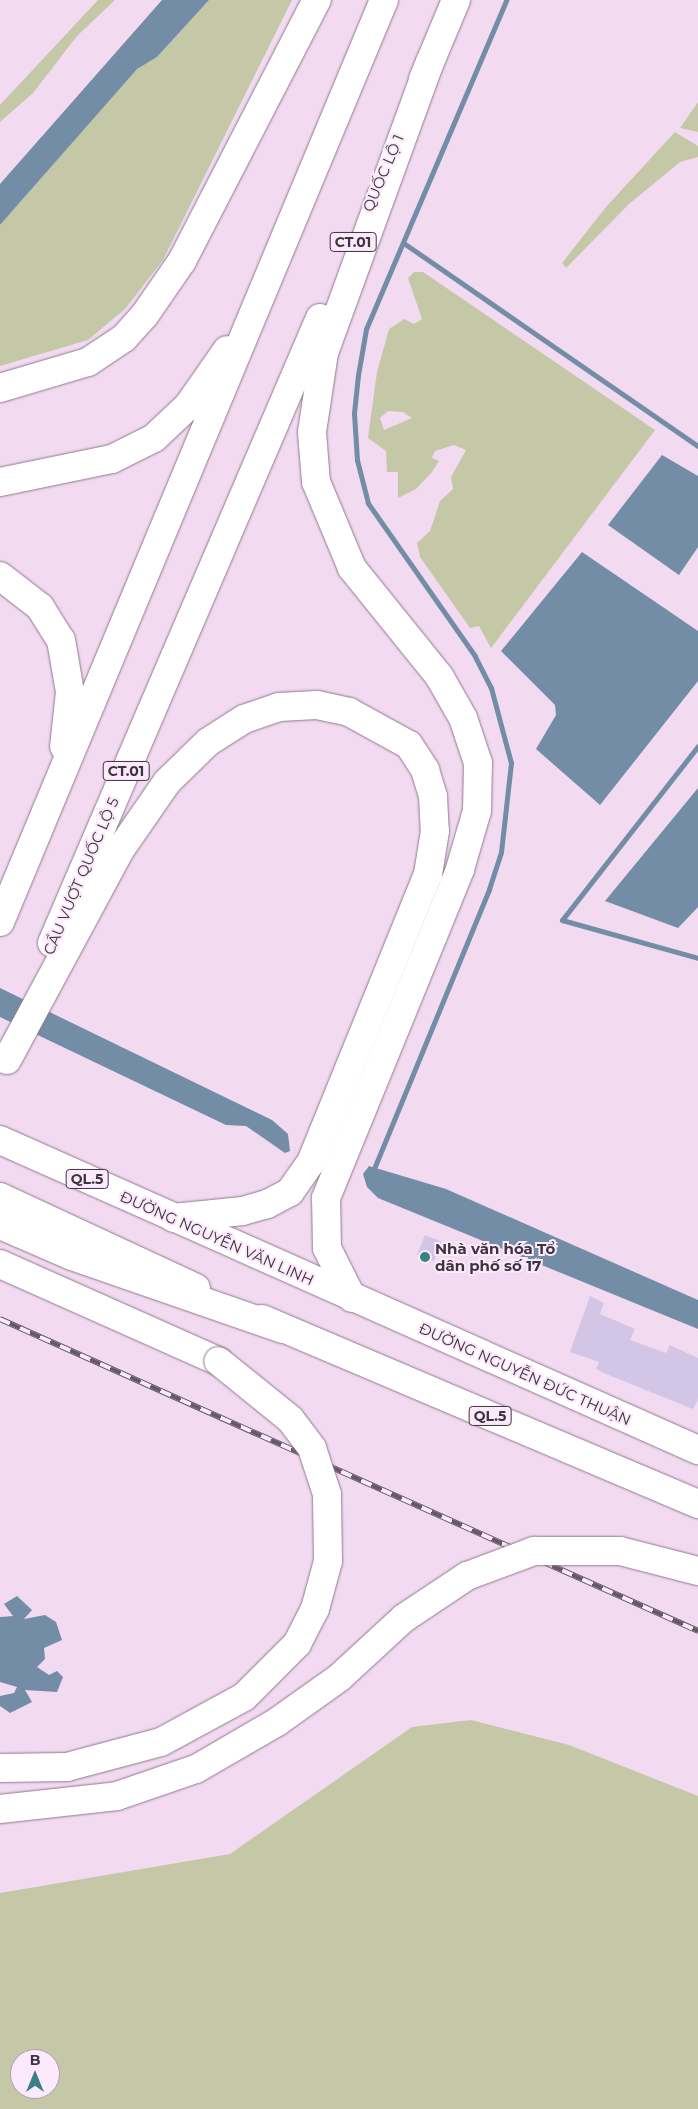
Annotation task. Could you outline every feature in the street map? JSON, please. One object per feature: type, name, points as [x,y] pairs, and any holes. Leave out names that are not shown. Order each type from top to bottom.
[{"type":"main road","points":[[0,388],[88,362],[124,338],[144,316],[182,261],[317,0]]},
{"type":"main road","points":[[0,922],[195,462],[384,0]]},
{"type":"main road","name":"QUỐC LỘ 1","points":[[249,484],[456,0]]},
{"type":"main road","points":[[0,482],[112,459],[154,438],[188,406],[220,365],[367,41]]},
{"type":"main road","points":[[352,1298],[327,1248],[325,1203],[460,869],[478,811],[478,764],[463,718],[439,676],[352,568],[316,482],[312,432],[324,353],[430,62]]},
{"type":"main road","name":"CẦU VƯỢT QUỐC LỘ 5","points":[[3,1068],[50,947],[249,484]]},
{"type":"main road","points":[[0,576],[40,607],[61,640],[70,692],[60,763],[0,922]]},
{"type":"main road","points":[[3,1068],[120,850],[167,782],[208,742],[244,719],[279,707],[317,705],[370,721],[409,745],[425,770],[433,797],[435,831],[415,914],[311,1162],[297,1185],[283,1197],[243,1211],[173,1218]]},
{"type":"main road","name":"ĐƯỜNG NGUYỄN VĂN LINH","points":[[0,1140],[352,1298]]},
{"type":"main road","name":"QL.5","points":[[0,1197],[283,1329],[698,1504]]},
{"type":"main road","points":[[0,1225],[72,1256],[283,1329]]},
{"type":"main road","points":[[0,1264],[218,1361],[290,1419],[312,1448],[328,1494],[328,1561],[315,1609],[297,1644],[244,1698],[161,1742],[67,1767],[0,1768]]},
{"type":"main road","name":"ĐƯỜNG NGUYỄN ĐỨC THUẬN","points":[[352,1298],[698,1450]]},
{"type":"main road","points":[[0,1809],[116,1796],[196,1769],[277,1722],[340,1677],[404,1618],[467,1576],[534,1551],[620,1551],[698,1571]]},
{"type":"green space","points":[[98,0],[115,0],[77,36],[33,93],[0,122],[0,105]]},
{"type":"green space","points":[[209,0],[292,0],[163,260],[125,309],[88,340],[0,366],[0,225],[137,68],[157,57]]},
{"type":"green space","points":[[698,102],[698,132],[680,128]]},
{"type":"green space","points":[[675,132],[698,146],[698,157],[680,162],[629,204],[566,268],[562,263],[606,207]]},
{"type":"green space","points":[[414,272],[423,272],[655,430],[491,648],[479,626],[470,628],[420,557],[417,543],[430,531],[440,501],[453,489],[451,477],[466,450],[454,445],[435,451],[432,458],[439,461],[432,472],[416,489],[398,498],[398,472],[387,472],[386,451],[368,438],[377,372],[389,329],[404,319],[414,324],[422,319],[408,278]],"holes":[[[388,411],[403,412],[412,418],[384,430],[380,418]]]},
{"type":"green space","points":[[471,1720],[569,1745],[698,1796],[698,2109],[0,2109],[0,1893],[230,1854],[412,1727]]},
{"type":"water","points":[[162,0],[209,0],[157,57],[137,69],[0,225],[0,184]]},
{"type":"water","points":[[662,455],[698,476],[698,547],[679,575],[608,525]]},
{"type":"water","points":[[582,552],[698,631],[698,681],[600,805],[536,749],[556,715],[555,705],[501,651]]},
{"type":"water","points":[[698,788],[698,907],[678,928],[605,901]]},
{"type":"water","points":[[0,988],[272,1120],[288,1134],[290,1151],[285,1153],[246,1126],[226,1125],[0,1017]]},
{"type":"water","points":[[369,1166],[446,1189],[698,1300],[698,1329],[378,1198],[367,1187],[363,1174]]},
{"type":"water","points":[[17,1596],[32,1610],[24,1619],[45,1615],[56,1622],[62,1640],[44,1648],[45,1659],[37,1667],[49,1675],[57,1671],[63,1677],[57,1692],[25,1690],[32,1702],[10,1713],[0,1706],[0,1696],[14,1693],[17,1687],[0,1682],[0,1617],[13,1616],[4,1604]]},
{"type":"building","points":[[425,1235],[442,1242],[434,1261],[417,1254]]},
{"type":"building","points":[[590,1296],[604,1303],[600,1314],[635,1329],[630,1340],[666,1353],[670,1345],[698,1358],[698,1399],[693,1409],[606,1374],[596,1369],[599,1362],[570,1352]]},
{"type":"waterway","points":[[373,1171],[489,889],[501,852],[511,763],[491,688],[475,656],[368,503],[357,460],[354,413],[358,375],[366,329],[506,0]]},
{"type":"waterway","points":[[405,244],[698,446]]},
{"type":"waterway","points":[[698,746],[562,920],[698,958]]},
{"type":"railway","points":[[0,1319],[698,1631]]},
{"type":"place","name":"Nhà văn hóa Tổ dân phố số 17","points":[[425,1257]]}]
